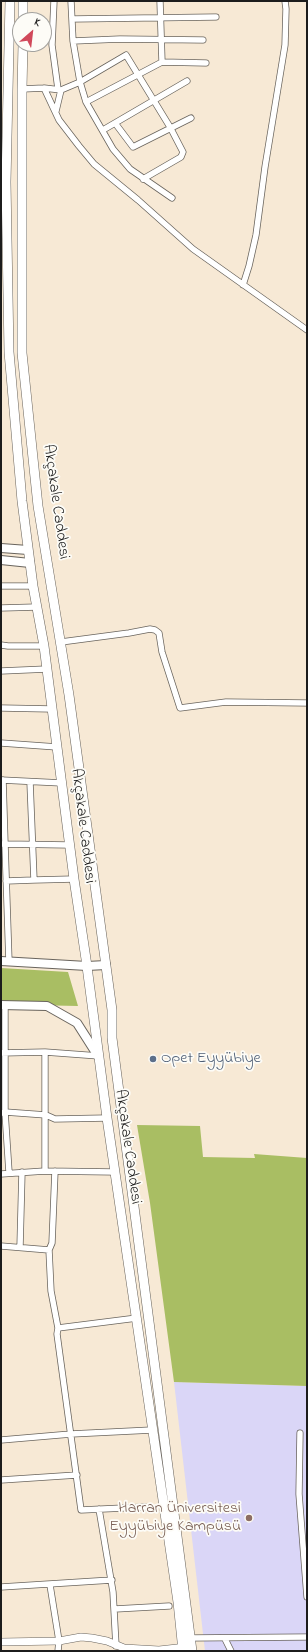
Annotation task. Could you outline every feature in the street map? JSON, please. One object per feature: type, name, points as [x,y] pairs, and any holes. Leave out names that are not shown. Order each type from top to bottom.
[{"type":"main road","name":"Akçakale Caddesi","points":[[10,1],[5,29],[4,182],[9,352],[22,501],[33,586],[44,646],[69,845],[107,1118],[178,1602],[187,1646]]},
{"type":"main road","points":[[23,1],[23,12]]},
{"type":"main road","name":"Akçakale Caddesi","points":[[23,52],[22,353],[38,506],[61,642],[112,1010],[112,1038],[187,1646]]},
{"type":"main road","points":[[1,548],[28,550]]},
{"type":"main road","points":[[1,560],[30,563]]},
{"type":"main road","points":[[5,961],[87,966],[106,965]]},
{"type":"main road","points":[[3,1005],[47,1006],[77,1023],[99,1056]]},
{"type":"street","points":[[54,1],[52,34],[53,57],[60,89],[56,112]]},
{"type":"street","points":[[71,1],[73,41],[80,82],[86,102],[114,149],[130,169],[172,198]]},
{"type":"street","points":[[160,1],[162,62]]},
{"type":"street","points":[[243,285],[250,266],[256,235],[265,167],[285,45],[285,1]]},
{"type":"street","points":[[72,19],[216,17]]},
{"type":"street","points":[[73,41],[120,39],[203,40]]},
{"type":"street","points":[[22,89],[60,89],[80,82],[126,56],[170,127],[183,152],[180,157],[143,179]]},
{"type":"street","points":[[86,102],[136,74],[162,62],[206,63]]},
{"type":"street","points":[[103,130],[152,100],[187,81]]},
{"type":"street","points":[[44,88],[59,120],[78,146],[94,164],[138,200],[187,244],[307,330]]},
{"type":"street","points":[[115,123],[133,147],[170,127],[191,118]]},
{"type":"street","points":[[1,586],[33,586]]},
{"type":"street","points":[[1,608],[37,607]]},
{"type":"street","points":[[61,642],[129,633],[150,628],[155,630],[158,633],[162,652],[180,708],[226,702],[307,703]]},
{"type":"street","points":[[1,645],[44,646]]},
{"type":"street","points":[[1,671],[46,669]]},
{"type":"street","points":[[1,708],[52,709]]},
{"type":"street","points":[[1,743],[57,747]]},
{"type":"street","points":[[5,961],[6,881],[3,844],[2,780],[62,783]]},
{"type":"street","points":[[30,782],[34,880]]},
{"type":"street","points":[[3,844],[69,845]]},
{"type":"street","points":[[6,881],[74,879]]},
{"type":"street","points":[[3,1005],[3,1112],[9,1172]]},
{"type":"street","points":[[45,1052],[45,1171]]},
{"type":"street","points":[[3,1053],[45,1052],[99,1056]]},
{"type":"street","points":[[3,1112],[46,1115],[55,1119],[107,1118]]},
{"type":"street","points":[[1,1174],[9,1172],[45,1171],[115,1172]]},
{"type":"street","points":[[55,1171],[52,1243],[48,1250],[51,1291],[58,1328],[57,1334],[81,1510],[145,1507]]},
{"type":"street","points":[[20,1247],[22,1172]]},
{"type":"street","points":[[1,1246],[48,1250]]},
{"type":"street","points":[[58,1328],[137,1318]]},
{"type":"street","points":[[1,1440],[71,1434],[152,1430]]},
{"type":"street","points":[[300,1434],[299,1494],[305,1538],[307,1597]]},
{"type":"street","points":[[1,1480],[76,1475]]},
{"type":"street","points":[[99,1509],[112,1580],[115,1609],[116,1646]]},
{"type":"street","points":[[1,1587],[112,1580]]},
{"type":"street","points":[[50,1585],[59,1641],[58,1651]]},
{"type":"street","points":[[115,1609],[169,1606]]},
{"type":"street","points":[[1,1642],[59,1641],[81,1637],[107,1641],[116,1646],[129,1650],[159,1650],[225,1638],[307,1637]]},
{"type":"street","points":[[225,1638],[231,1651]]},
{"type":"shaded area","name":"Harran Üniversitesi Eyyübiye Kampüsü","points":[[174,1382],[307,1386],[307,1651],[205,1651]]},
{"type":"green space","points":[[1,968],[68,972],[78,1006],[31,1005],[1,1002]]},
{"type":"green space","points":[[137,1125],[200,1126],[203,1157],[255,1158],[254,1154],[307,1158],[307,1386],[174,1382],[150,1203]]},
{"type":"place","name":"Opet Eyyübiye","points":[[153,1059]]},
{"type":"place","name":"Harran Üniversitesi Eyyübiye Kampüsü","points":[[249,1518]]}]
